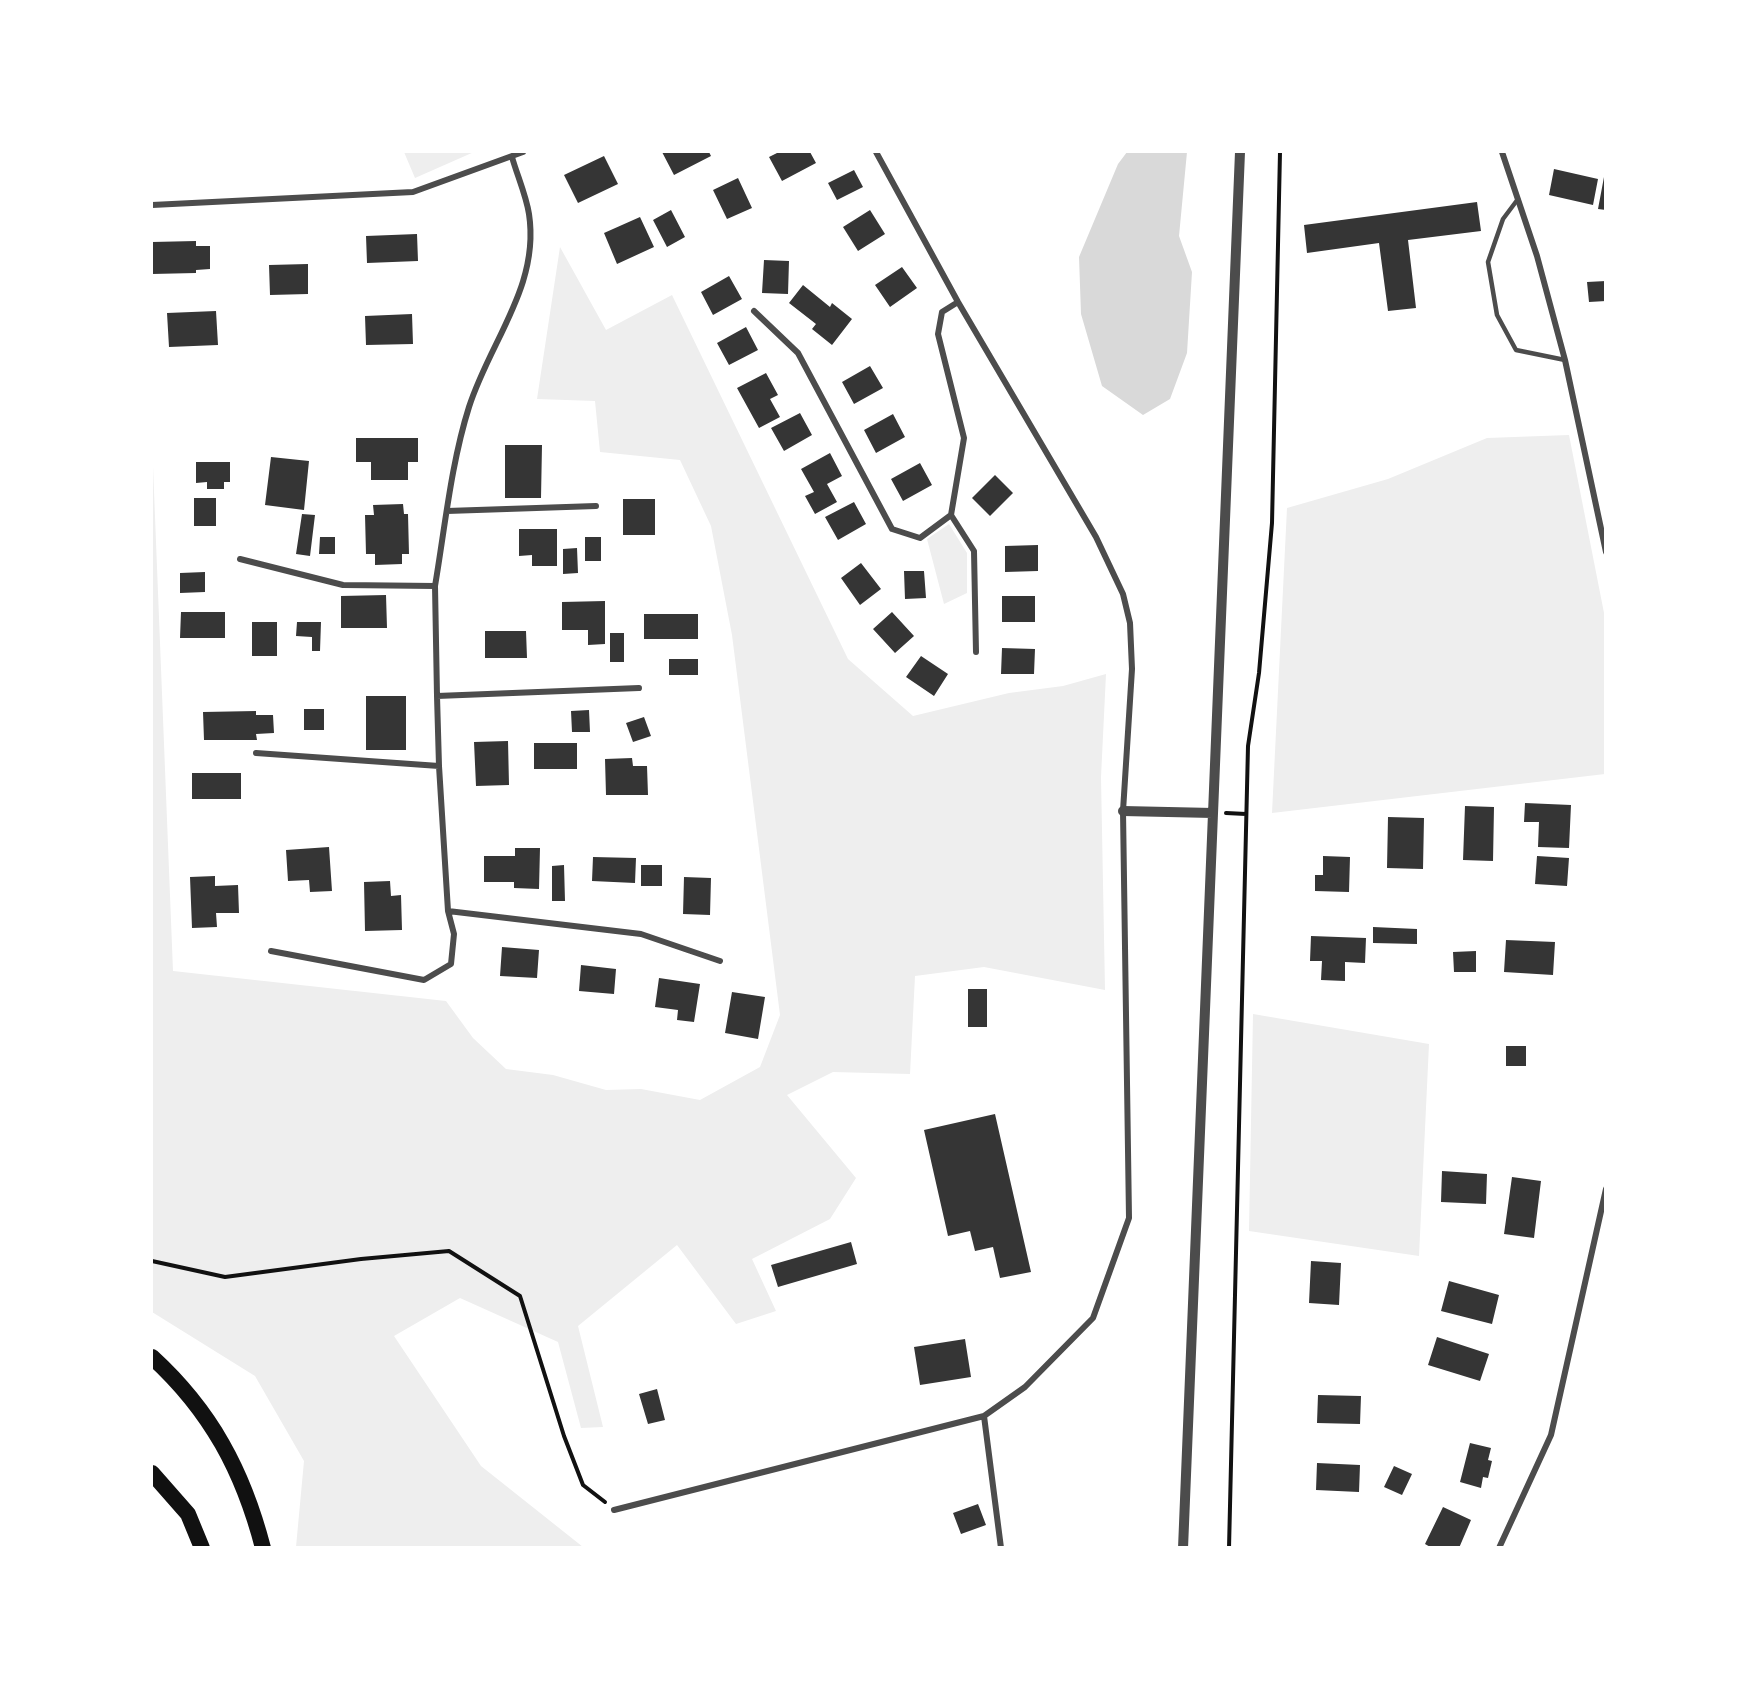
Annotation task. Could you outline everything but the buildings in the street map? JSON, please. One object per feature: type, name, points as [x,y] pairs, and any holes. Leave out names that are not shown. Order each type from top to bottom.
[{"type":"highway","points":[[152,1357],[201,1413],[227,1449],[250,1501],[262,1548]]},
{"type":"highway","points":[[152,1473],[188,1514],[202,1548]]},
{"type":"street","points":[[152,205],[413,192],[523,152]]},
{"type":"street","points":[[614,1510],[984,1416],[1025,1387],[1093,1318],[1129,1218],[1123,811],[1132,669],[1130,623],[1123,594],[1095,537],[958,302],[876,152]]},
{"type":"street","points":[[1183,1548],[1240,152]]},
{"type":"street","points":[[1502,152],[1565,360],[1605,552]]},
{"type":"street","points":[[271,951],[424,980],[451,964],[454,934],[448,911],[439,766],[435,586],[447,511],[470,406],[521,292],[529,259],[529,214],[512,157]]},
{"type":"street","points":[[958,302],[942,312],[938,334],[964,438],[951,515],[974,551],[976,652]]},
{"type":"street","points":[[754,311],[798,353],[892,529],[920,538],[951,515]]},
{"type":"street","points":[[447,511],[596,507]]},
{"type":"street","points":[[240,559],[344,585],[435,586]]},
{"type":"street","points":[[437,696],[639,688]]},
{"type":"street","points":[[256,753],[439,766]]},
{"type":"street","points":[[1123,811],[1213,813]]},
{"type":"street","points":[[448,911],[641,934],[720,961]]},
{"type":"street","points":[[1499,1548],[1551,1434],[1605,1189]]},
{"type":"street","points":[[984,1416],[1000,1548]]},
{"type":"lane","points":[[1518,199],[1503,219],[1488,262],[1497,315],[1516,350],[1565,360]]},
{"type":"path","points":[[1229,1548],[1248,746],[1259,673],[1272,523],[1280,152]]},
{"type":"path","points":[[152,1261],[225,1277],[361,1258],[449,1251],[520,1296],[564,1436],[583,1485],[614,1510]]},
{"type":"shaded area","points":[[404,152],[474,152],[415,178]]},
{"type":"shaded area","points":[[1127,152],[1187,152],[1179,236],[1192,272],[1187,353],[1170,399],[1143,415],[1102,386],[1081,314],[1079,257],[1118,164]]},
{"type":"shaded area","points":[[560,247],[606,330],[672,295],[848,659],[913,716],[1009,693],[1063,686],[1106,674],[1101,777],[1105,990],[984,967],[915,976],[910,1074],[833,1072],[787,1095],[856,1178],[830,1219],[752,1259],[776,1311],[736,1324],[677,1245],[578,1326],[603,1427],[581,1428],[558,1342],[460,1298],[394,1336],[481,1466],[583,1547],[296,1547],[304,1461],[255,1376],[152,1312],[152,441],[173,971],[446,1001],[473,1038],[506,1069],[553,1075],[606,1090],[641,1089],[700,1100],[760,1067],[780,1015],[732,635],[711,526],[680,460],[600,452],[595,401],[537,399]]},
{"type":"shaded area","points":[[1569,435],[1605,618],[1605,774],[1272,813],[1287,508],[1388,479],[1487,438]]},
{"type":"shaded area","points":[[949,524],[967,553],[967,593],[944,604],[927,539]]},
{"type":"shaded area","points":[[1253,1014],[1429,1044],[1419,1256],[1249,1231]]}]
